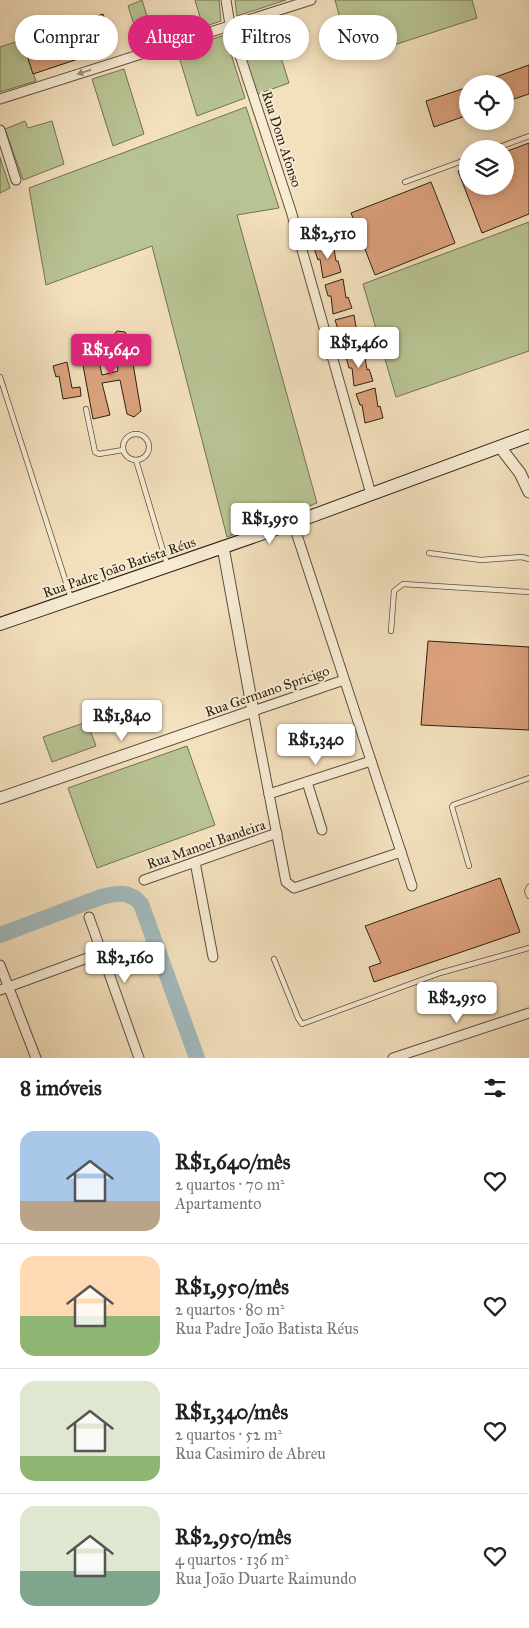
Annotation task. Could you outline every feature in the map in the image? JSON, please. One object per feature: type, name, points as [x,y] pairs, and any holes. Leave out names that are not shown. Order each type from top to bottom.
[{"type":"main road","name":"Rua Padre João Batista Réus","points":[[0,624],[293,523],[529,436]]},
{"type":"street","name":"Rua Dom Afonso","points":[[226,0],[228,15]]},
{"type":"street","points":[[262,15],[311,0]]},
{"type":"street","points":[[0,98],[223,27]]},
{"type":"street","name":"Rua Dom Afonso","points":[[241,60],[290,211],[371,494]]},
{"type":"street","points":[[0,130],[16,180]]},
{"type":"street","points":[[500,447],[520,473],[529,492]]},
{"type":"street","points":[[293,523],[412,886]]},
{"type":"street","points":[[223,547],[286,882],[290,886],[300,888],[401,852]]},
{"type":"street","name":"Rua Germano Spricigo","points":[[0,798],[344,680]]},
{"type":"street","points":[[269,794],[371,761]]},
{"type":"street","points":[[307,782],[322,830]]},
{"type":"street","name":"Rua Manoel Bandeira","points":[[144,880],[277,833]]},
{"type":"street","points":[[195,862],[213,957]]},
{"type":"street","points":[[89,917],[139,1058]]},
{"type":"street","points":[[0,990],[101,953]]},
{"type":"street","points":[[0,965],[36,1058]]},
{"type":"street","points":[[393,1058],[529,1013]]},
{"type":"lane","points":[[514,142],[529,136]]},
{"type":"lane","points":[[405,182],[459,162]]},
{"type":"lane","points":[[0,377],[72,599]]},
{"type":"lane","points":[[86,409],[95,452],[99,454],[123,450]]},
{"type":"lane","points":[[136,434],[144,436],[148,443],[148,451],[144,458],[136,460],[127,458],[123,450],[123,442],[128,436],[136,434]]},
{"type":"lane","points":[[136,460],[168,566]]},
{"type":"lane","points":[[429,553],[481,560],[522,557],[529,559]]},
{"type":"lane","points":[[391,632],[394,591],[403,584],[529,592]]},
{"type":"lane","points":[[469,866],[453,805],[529,778]]},
{"type":"lane","points":[[529,887],[527,891],[529,896]]},
{"type":"lane","points":[[274,959],[302,1024],[440,973],[529,948]]},
{"type":"green space","points":[[142,0],[147,15],[131,15],[128,6]]},
{"type":"green space","points":[[195,0],[219,0],[221,21],[213,24],[213,15],[199,15]]},
{"type":"green space","points":[[235,0],[286,0],[240,15],[237,15]]},
{"type":"green space","points":[[335,0],[472,0],[477,18],[397,44],[397,15],[339,15]]},
{"type":"green space","points":[[223,36],[223,60],[233,60],[245,98],[197,116],[180,60],[213,60],[213,39]]},
{"type":"green space","points":[[15,42],[15,60],[29,60],[36,81],[0,92],[0,47]]},
{"type":"green space","points":[[245,60],[282,60],[289,83],[258,94],[255,92]]},
{"type":"green space","points":[[124,69],[144,134],[113,146],[92,79]]},
{"type":"green space","points":[[246,107],[279,208],[237,215],[317,503],[227,537],[152,246],[46,285],[29,188]]},
{"type":"green space","points":[[25,121],[28,128],[52,121],[64,164],[23,180],[5,129]]},
{"type":"green space","points":[[0,157],[10,188],[0,193]]},
{"type":"green space","points":[[529,222],[529,351],[396,397],[363,284]]},
{"type":"green space","points":[[87,722],[96,746],[52,762],[43,737]]},
{"type":"green space","points":[[187,746],[215,825],[97,868],[68,788]]},
{"type":"building","points":[[28,60],[75,60],[33,74]]},
{"type":"building","points":[[529,65],[529,94],[514,99],[514,75],[501,75]]},
{"type":"building","points":[[459,90],[459,118],[434,127],[426,101]]},
{"type":"building","points":[[529,143],[529,214],[482,233],[467,195],[514,195],[514,149]]},
{"type":"building","points":[[431,182],[455,243],[375,275],[351,213]]},
{"type":"building","points":[[333,243],[336,261],[338,261],[341,272],[323,278],[320,259],[318,260],[314,248]]},
{"type":"building","points":[[343,279],[346,298],[348,297],[352,308],[333,314],[331,296],[328,296],[325,285]]},
{"type":"building","points":[[354,315],[357,333],[359,333],[362,344],[344,350],[341,331],[339,332],[335,320]]},
{"type":"building","points":[[117,331],[125,332],[129,340],[141,411],[134,417],[127,414],[120,380],[102,383],[110,415],[93,419],[79,344],[95,341],[102,375],[118,371],[112,337]]},
{"type":"building","points":[[364,351],[367,370],[369,369],[373,381],[354,386],[352,368],[349,368],[346,357]]},
{"type":"building","points":[[67,362],[72,388],[80,387],[81,396],[63,399],[59,376],[56,377],[53,366]]},
{"type":"building","points":[[375,388],[378,407],[380,406],[383,418],[365,423],[362,405],[360,405],[356,394]]},
{"type":"building","points":[[428,641],[529,647],[529,730],[421,725]]},
{"type":"building","points":[[500,878],[520,932],[374,982],[369,967],[381,963],[365,926]]},
{"type":"waterway","points":[[0,935],[101,897],[118,894],[132,896],[141,904],[197,1058]]}]
